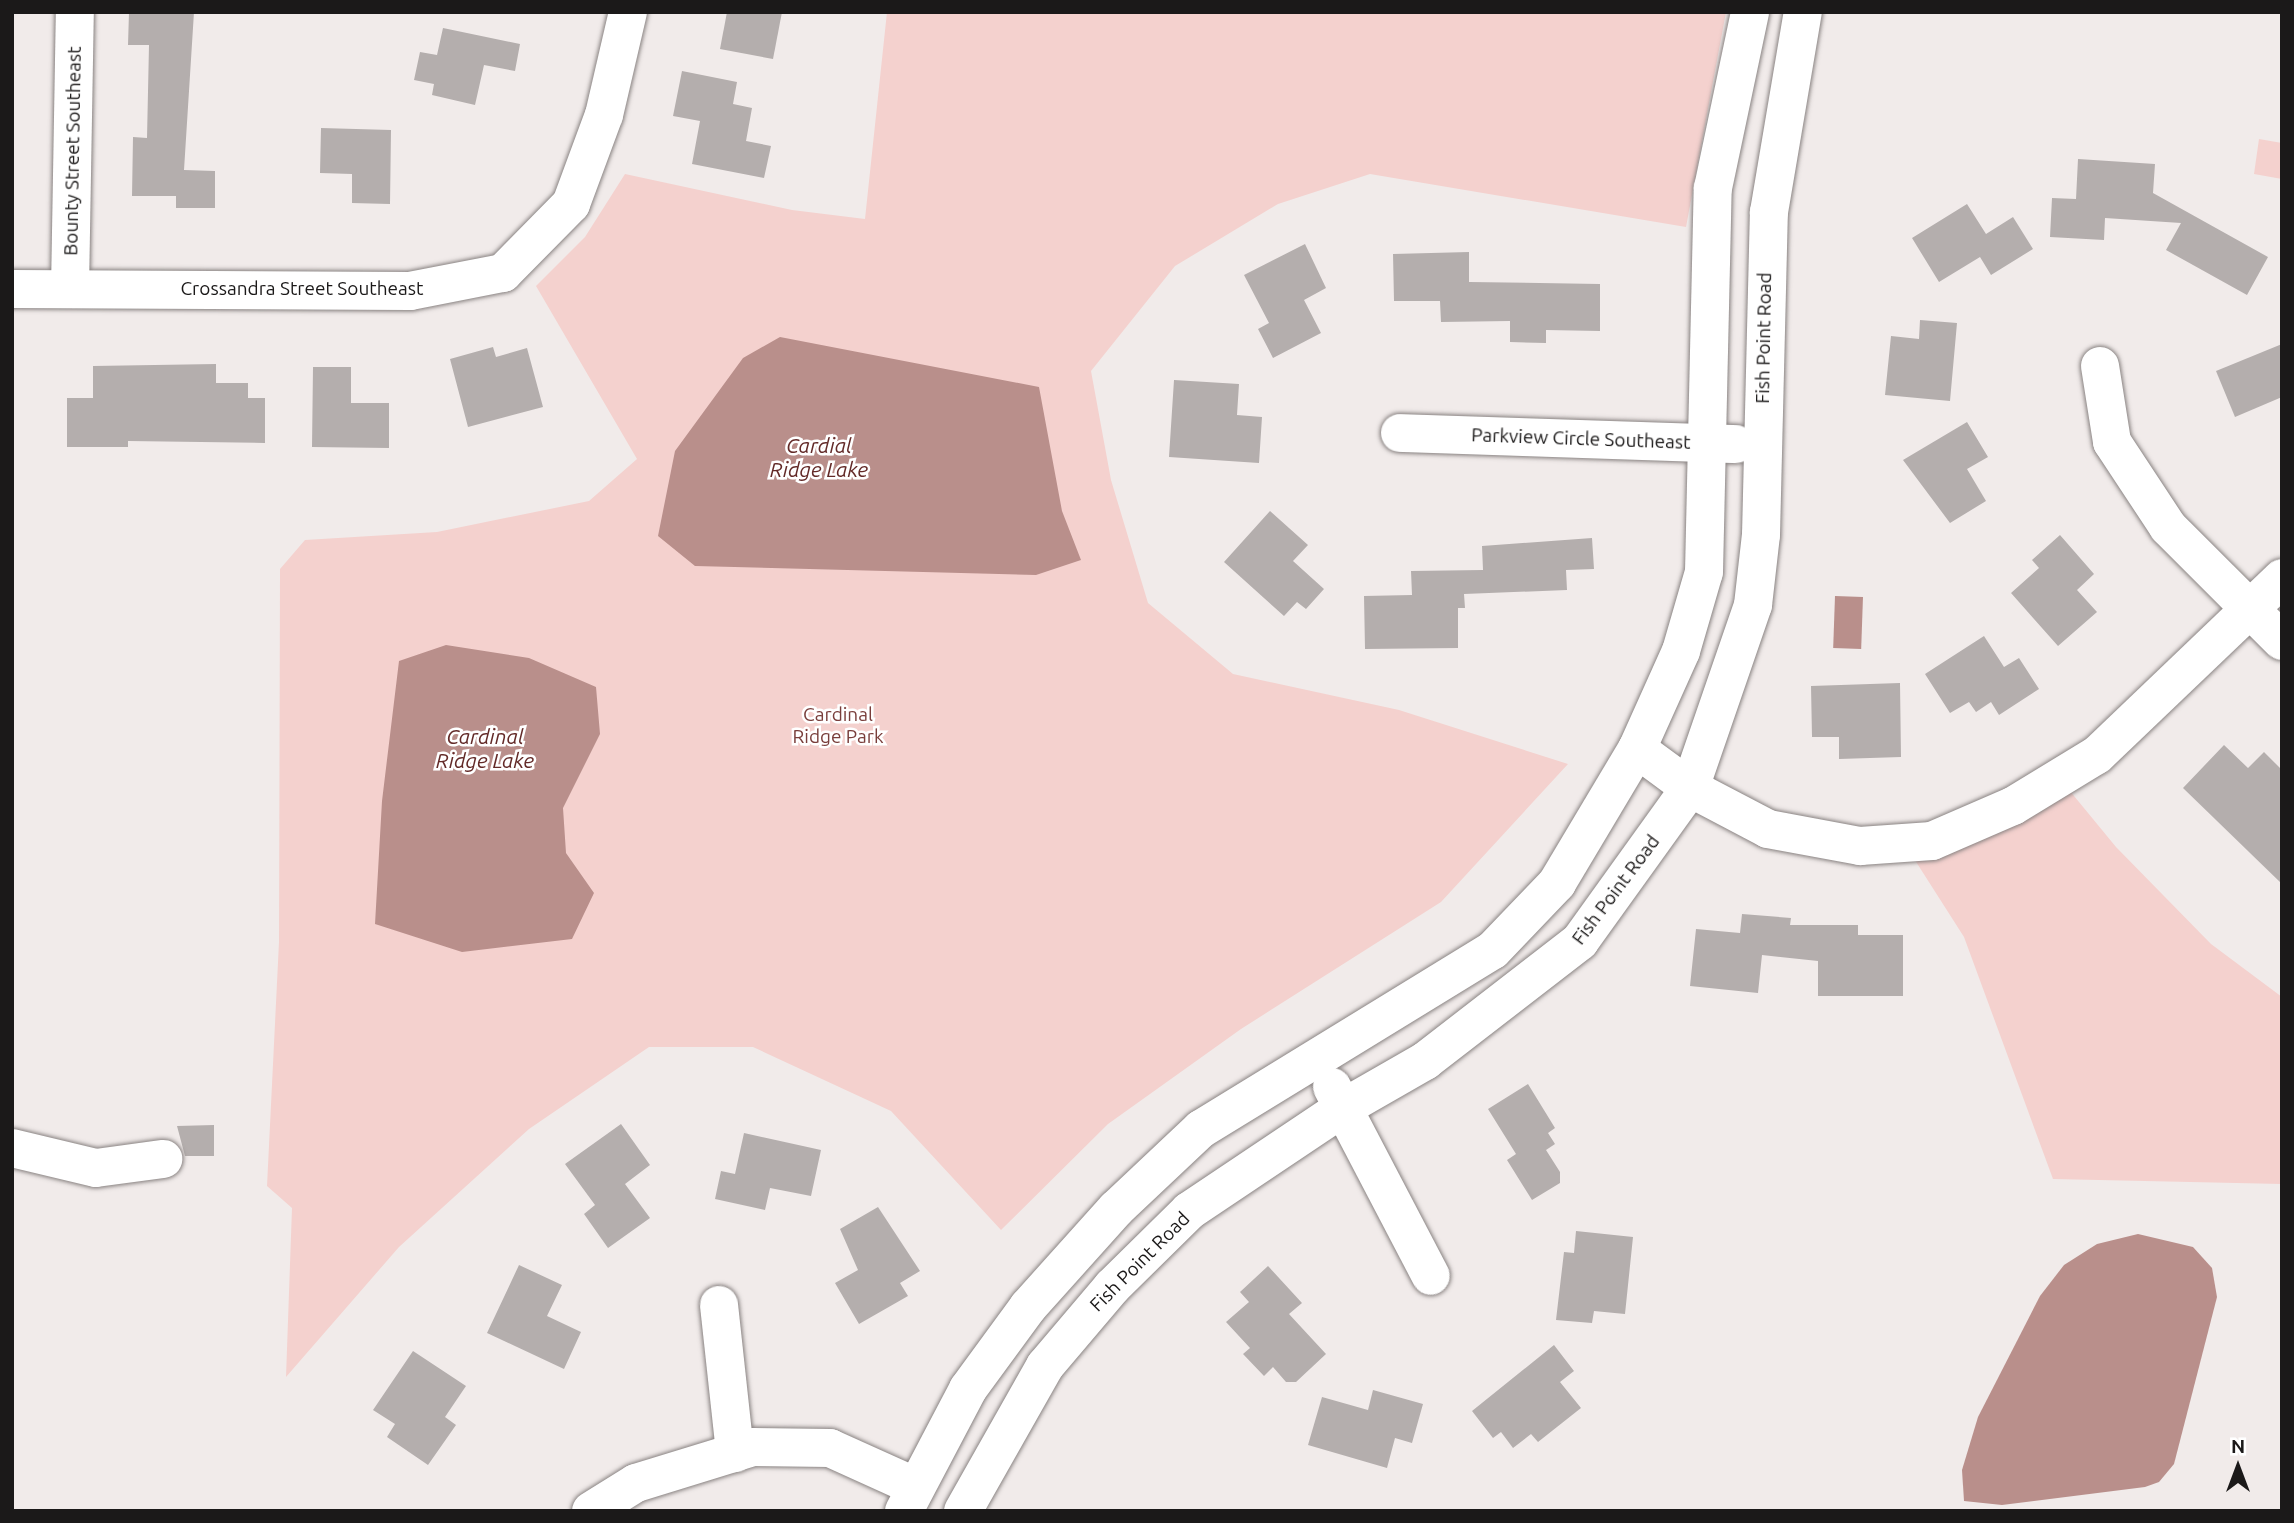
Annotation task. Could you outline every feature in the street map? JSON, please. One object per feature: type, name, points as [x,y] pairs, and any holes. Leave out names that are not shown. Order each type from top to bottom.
[{"type":"street","name":"Bounty Street Southeast","points":[[70,289],[75,12]]},
{"type":"street","name":"Crossandra Street Southeast","points":[[12,289],[410,291],[503,273],[571,204],[604,115],[628,12]]},
{"type":"street","points":[[591,1511],[636,1483],[753,1447],[830,1448],[909,1498],[968,1389],[1028,1307],[1116,1209],[1201,1129],[1493,950],[1557,883],[1637,749],[1681,651],[1704,572],[1713,188],[1750,12]]},
{"type":"street","name":"Fish Point Road","points":[[963,1511],[1045,1366],[1112,1287],[1189,1211],[1343,1108],[1425,1060],[1580,941],[1690,788],[1754,605],[1769,212],[1803,12]]},
{"type":"street","points":[[2100,366],[2112,442],[2168,527],[2282,641]]},
{"type":"street","name":"Parkview Circle Southeast","points":[[1400,433],[1762,446]]},
{"type":"street","points":[[1637,749],[1690,788],[1768,829],[1860,846],[1932,841],[2013,806],[2097,755],[2282,578]]},
{"type":"street","points":[[1317,1060],[1431,1276]]},
{"type":"street","points":[[12,1148],[96,1168],[163,1158]]},
{"type":"street","points":[[719,1305],[735,1453]]},
{"type":"green space","name":"Cardinal Ridge Park","points":[[887,12],[1726,12],[1686,227],[1370,174],[1278,204],[1175,266],[1091,371],[1111,480],[1148,603],[1233,674],[1399,710],[1568,764],[1441,902],[1241,1029],[1108,1124],[1001,1230],[891,1111],[753,1047],[649,1047],[529,1129],[399,1247],[286,1377],[292,1208],[267,1186],[279,942],[280,569],[305,540],[437,532],[589,501],[637,459],[536,286],[585,237],[625,174],[792,210],[865,219]]},
{"type":"green space","points":[[2259,139],[2282,143],[2282,179],[2254,174]]},
{"type":"green space","points":[[2065,785],[2116,847],[2211,944],[2282,997],[2282,1184],[2053,1179],[1964,937],[1904,843]]},
{"type":"water","name":"Cardial Ridge Lake","points":[[780,337],[1039,387],[1062,511],[1081,560],[1036,575],[695,566],[658,536],[675,451],[743,358]]},
{"type":"water","points":[[1835,596],[1863,597],[1861,649],[1833,648]]},
{"type":"water","name":"Cardinal Ridge Lake","points":[[446,645],[529,658],[596,687],[600,734],[563,808],[566,853],[594,893],[572,939],[462,952],[375,924],[382,801],[399,661]]},
{"type":"water","points":[[2138,1234],[2193,1247],[2212,1268],[2217,1297],[2174,1464],[2159,1482],[2145,1487],[2002,1505],[1964,1501],[1962,1470],[1978,1417],[2040,1296],[2064,1265],[2097,1244]]},
{"type":"building","points":[[129,12],[194,12],[184,170],[215,171],[215,208],[176,208],[176,196],[132,196],[133,137],[147,138],[149,45],[128,45]]},
{"type":"building","points":[[727,12],[782,12],[773,59],[720,49]]},
{"type":"building","points":[[443,28],[520,44],[515,71],[484,65],[475,105],[432,95],[434,84],[414,80],[420,52],[437,55]]},
{"type":"building","points":[[682,71],[737,82],[733,104],[752,108],[746,141],[771,146],[764,178],[692,164],[700,121],[673,116]]},
{"type":"building","points":[[321,128],[391,130],[390,204],[352,203],[352,174],[320,173]]},
{"type":"building","points":[[2078,159],[2155,164],[2153,193],[2268,257],[2247,295],[2166,250],[2181,223],[2105,218],[2104,240],[2050,237],[2052,198],[2076,199]]},
{"type":"building","points":[[1967,204],[1986,234],[2013,217],[2033,249],[1991,275],[1980,257],[1939,282],[1912,238]]},
{"type":"building","points":[[1305,244],[1326,288],[1304,300],[1321,333],[1273,358],[1258,329],[1269,323],[1244,275]]},
{"type":"building","points":[[1469,252],[1469,282],[1600,284],[1600,331],[1546,330],[1546,343],[1510,342],[1510,321],[1441,322],[1440,301],[1394,301],[1393,254]]},
{"type":"building","points":[[1920,320],[1957,323],[1950,401],[1885,395],[1891,336],[1919,339]]},
{"type":"building","points":[[2282,344],[2282,397],[2235,417],[2216,371]]},
{"type":"building","points":[[493,347],[496,357],[527,348],[543,407],[468,427],[450,359]]},
{"type":"building","points":[[216,364],[216,383],[248,383],[248,398],[265,398],[265,443],[128,441],[128,447],[67,447],[67,398],[93,398],[93,366]]},
{"type":"building","points":[[313,367],[351,367],[351,403],[389,403],[389,448],[312,447]]},
{"type":"building","points":[[1174,380],[1239,384],[1237,415],[1262,417],[1259,463],[1169,457]]},
{"type":"building","points":[[1967,422],[1988,457],[1967,469],[1986,501],[1950,523],[1903,460]]},
{"type":"building","points":[[1270,511],[1308,545],[1293,561],[1324,589],[1306,609],[1297,602],[1284,616],[1224,562]]},
{"type":"building","points":[[2060,535],[2094,574],[2077,590],[2097,612],[2058,646],[2011,593],[2039,568],[2032,560]]},
{"type":"building","points":[[1592,538],[1594,569],[1566,570],[1567,590],[1464,594],[1465,608],[1458,608],[1458,648],[1365,649],[1364,596],[1412,595],[1411,571],[1483,570],[1482,546]]},
{"type":"building","points":[[1984,636],[2004,667],[2019,658],[2039,689],[1999,715],[1991,702],[1976,712],[1969,702],[1950,713],[1925,674]]},
{"type":"building","points":[[1900,683],[1901,757],[1839,759],[1839,737],[1812,737],[1811,686]]},
{"type":"building","points":[[2224,745],[2248,768],[2264,752],[2282,770],[2282,884],[2183,788]]},
{"type":"building","points":[[1742,914],[1791,918],[1790,925],[1858,925],[1858,935],[1903,935],[1903,996],[1818,996],[1818,961],[1762,955],[1758,993],[1690,986],[1696,929],[1740,933]]},
{"type":"building","points":[[1528,1084],[1555,1128],[1548,1133],[1555,1144],[1546,1150],[1560,1172],[1560,1183],[1532,1200],[1507,1160],[1516,1154],[1488,1109]]},
{"type":"building","points":[[621,1124],[650,1165],[625,1184],[650,1218],[608,1248],[584,1214],[595,1205],[565,1164]]},
{"type":"building","points":[[214,1125],[214,1156],[185,1156],[177,1126]]},
{"type":"building","points":[[744,1133],[821,1150],[811,1196],[770,1188],[765,1210],[715,1199],[721,1171],[735,1174]]},
{"type":"building","points":[[878,1207],[920,1271],[900,1283],[908,1296],[859,1324],[835,1283],[858,1270],[840,1229]]},
{"type":"building","points":[[1576,1231],[1633,1237],[1625,1314],[1594,1311],[1592,1323],[1556,1320],[1564,1252],[1574,1253]]},
{"type":"building","points":[[519,1265],[562,1285],[547,1316],[581,1332],[564,1369],[487,1333]]},
{"type":"building","points":[[1268,1266],[1302,1303],[1289,1314],[1326,1354],[1296,1382],[1286,1382],[1273,1367],[1264,1376],[1243,1354],[1250,1348],[1226,1322],[1249,1302],[1240,1292]]},
{"type":"building","points":[[1554,1345],[1574,1371],[1560,1382],[1581,1408],[1538,1442],[1531,1434],[1513,1448],[1501,1432],[1493,1438],[1472,1411]]},
{"type":"building","points":[[413,1351],[466,1386],[445,1417],[456,1425],[428,1465],[387,1437],[395,1424],[373,1410]]},
{"type":"building","points":[[1373,1390],[1423,1404],[1412,1443],[1395,1438],[1387,1468],[1308,1445],[1322,1397],[1368,1410]]}]
